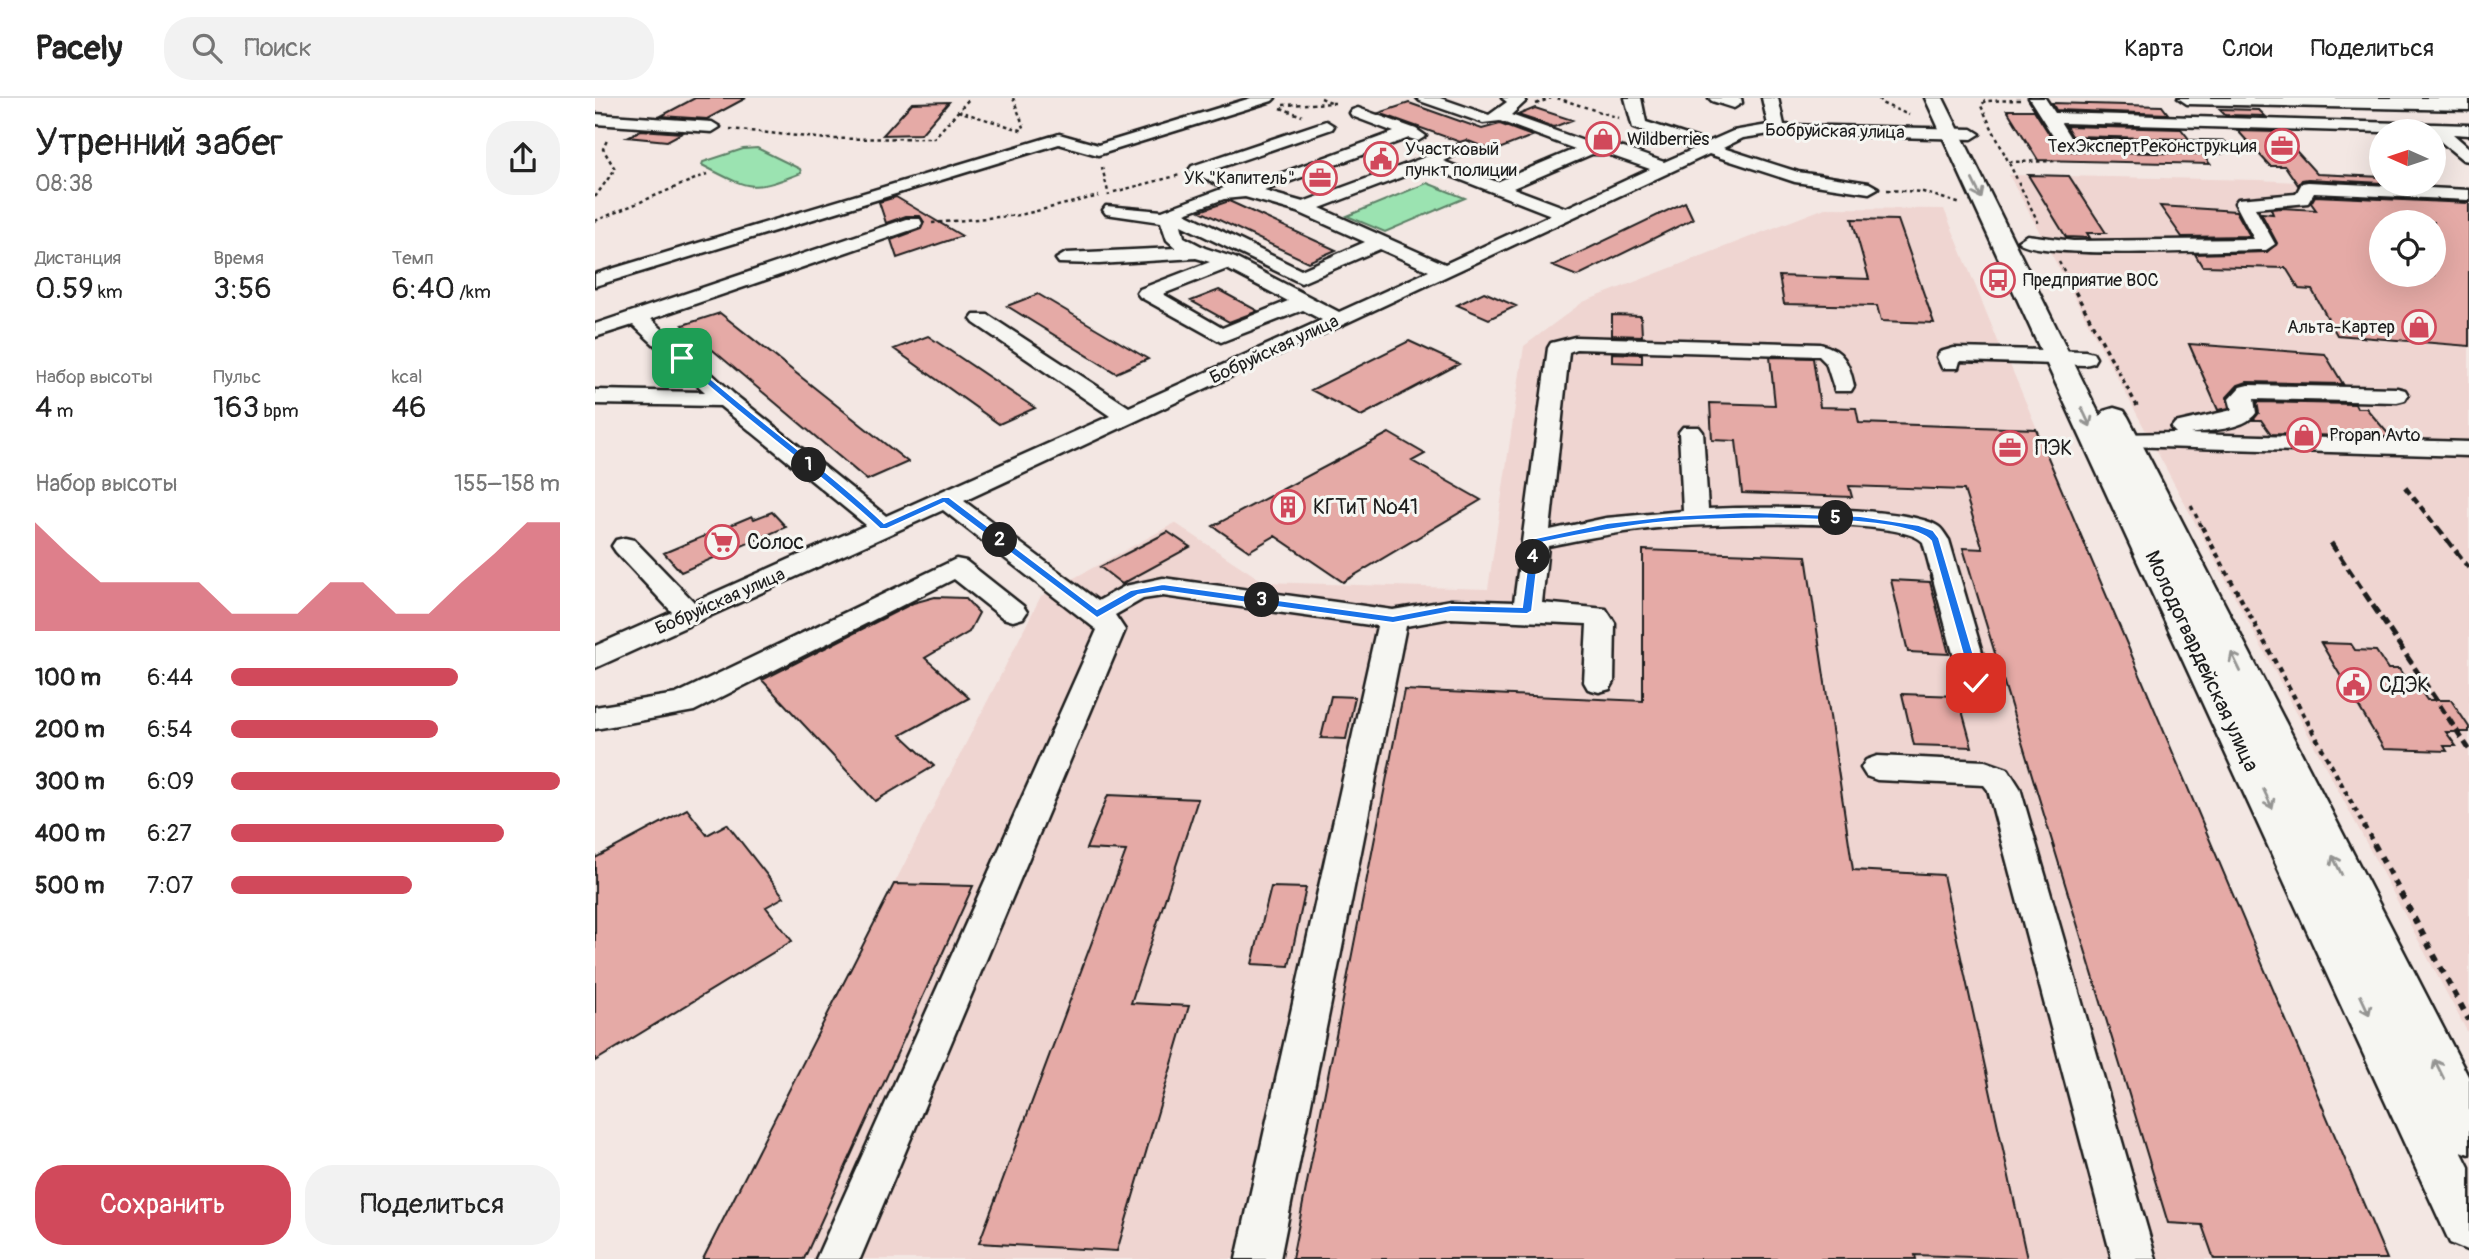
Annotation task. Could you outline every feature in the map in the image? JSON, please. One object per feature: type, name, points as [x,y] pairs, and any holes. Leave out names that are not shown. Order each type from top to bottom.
[{"type":"main road","name":"Молодогвардейская улица","points":[[1934,98],[2025,228],[2072,358],[2131,432],[2469,1130]]},
{"type":"main road","name":"Молодогвардейская улица","points":[[1954,98],[1961,134],[2072,358],[2469,1224]]},
{"type":"main road","points":[[2187,98],[2469,104]]},
{"type":"street","points":[[1425,98],[1489,120],[1500,116],[1518,101],[1510,98]]},
{"type":"street","points":[[1633,98],[1639,125],[1795,177],[1869,188]]},
{"type":"street","points":[[1717,98],[1734,103],[1733,98]]},
{"type":"street","points":[[1770,98],[1777,130]]},
{"type":"street","points":[[2037,98],[2067,144],[2223,147],[2182,98]]},
{"type":"street","points":[[595,280],[1059,139],[1098,150],[1271,102]]},
{"type":"street","points":[[1304,208],[1458,150],[1358,113]]},
{"type":"street","points":[[1500,116],[1590,149],[1609,149],[1664,168]]},
{"type":"street","points":[[2050,118],[2369,127]]},
{"type":"street","points":[[595,119],[712,127]]},
{"type":"street","points":[[1198,170],[1326,126]]},
{"type":"street","name":"Бобруйская улица","points":[[595,658],[1748,131],[1844,127],[1961,134]]},
{"type":"street","points":[[2447,129],[2469,130]]},
{"type":"street","points":[[1381,242],[1301,277],[1170,213],[1221,194],[1246,192],[1410,132]]},
{"type":"street","points":[[2447,139],[2469,156]]},
{"type":"street","points":[[1498,188],[1590,149]]},
{"type":"street","points":[[1429,162],[1565,214]]},
{"type":"street","points":[[1198,170],[1246,192],[1304,208],[1445,271]]},
{"type":"street","points":[[2025,228],[2073,247],[2266,244],[2244,203],[2302,199],[2308,187],[2469,195]]},
{"type":"street","points":[[1110,202],[1169,217],[1176,240],[1198,252],[1229,262],[1338,320]]},
{"type":"street","points":[[595,331],[913,223]]},
{"type":"street","points":[[1066,259],[1114,260],[1146,254],[1198,252]]},
{"type":"street","points":[[1229,262],[1147,293],[1221,336],[1304,302]]},
{"type":"street","points":[[637,317],[726,399],[859,504],[883,527]]},
{"type":"street","points":[[981,320],[1101,396],[1126,416]]},
{"type":"street","points":[[1527,611],[1559,348],[1565,344],[1820,350],[1831,352],[1836,358],[1843,386]]},
{"type":"street","points":[[1950,363],[1948,357],[1954,354],[2072,358]]},
{"type":"street","points":[[2131,432],[2177,429],[2232,419],[2244,413],[2240,399],[2248,392],[2397,395]]},
{"type":"street","points":[[595,397],[726,399]]},
{"type":"street","points":[[1691,432],[1696,517]]},
{"type":"street","points":[[2131,432],[2469,449]]},
{"type":"street","points":[[838,1259],[1111,630],[1097,614],[945,499]]},
{"type":"street","points":[[1535,541],[1607,526],[1749,515],[1860,519],[1916,527],[1929,532],[1936,540],[1976,683]]},
{"type":"street","points":[[625,546],[691,615]]},
{"type":"street","points":[[595,718],[683,704],[956,567],[1013,612]]},
{"type":"street","points":[[1097,614],[1135,592],[1163,587],[1393,619],[1451,609],[1596,615],[1601,623],[1599,682]]},
{"type":"street","points":[[1258,1259],[1393,619]]},
{"type":"street","points":[[1877,768],[1985,773],[1997,777],[2004,788],[2134,1259]]},
{"type":"path","points":[[712,127],[827,139],[934,138],[970,98]]},
{"type":"path","points":[[958,111],[1025,131],[1013,98]]},
{"type":"path","points":[[1557,98],[1639,125]]},
{"type":"path","points":[[1879,98],[1881,103],[1917,120]]},
{"type":"path","points":[[1271,102],[1335,103]]},
{"type":"path","points":[[595,197],[615,169],[603,149],[607,139],[633,122]]},
{"type":"path","points":[[2067,144],[2065,161],[2010,163],[2025,228],[2131,432]]},
{"type":"path","points":[[1098,150],[1110,202]]},
{"type":"path","points":[[913,223],[959,222],[1110,202],[1198,170]]},
{"type":"path","points":[[595,221],[707,174]]},
{"type":"path","points":[[1869,188],[1923,192],[1969,205]]},
{"type":"path","points":[[2188,500],[2469,1020]]},
{"type":"shaded area","points":[[2009,175],[2259,180],[2369,186],[2369,196],[2447,196],[2447,191],[2469,192],[2469,1035]]},
{"type":"shaded area","points":[[1825,208],[1944,209],[2000,346],[1984,346],[1989,359],[2008,360],[2387,1259],[703,1259],[1041,596],[1175,523],[1264,582],[1488,589],[1524,346],[1583,302]]},
{"type":"green space","points":[[757,148],[800,169],[801,173],[771,184],[750,186],[702,165],[703,162],[743,149]]},
{"type":"green space","points":[[1427,183],[1465,198],[1385,232],[1347,216]]},
{"type":"building","points":[[695,98],[746,98],[707,119],[661,116]]},
{"type":"building","points":[[949,102],[921,134],[883,135],[912,103]]},
{"type":"building","points":[[1409,103],[1482,129],[1500,124],[1532,136],[1494,151],[1466,140],[1460,142],[1379,113]]},
{"type":"building","points":[[2052,103],[2162,106],[2168,114],[2056,110]]},
{"type":"building","points":[[1535,108],[1572,120],[1554,127],[1518,115]]},
{"type":"building","points":[[2219,109],[2259,110],[2265,116],[2225,115]]},
{"type":"building","points":[[2007,110],[2034,110],[2058,148],[2065,151],[2202,154],[2210,164],[2038,160]]},
{"type":"building","points":[[2066,126],[2181,129],[2189,139],[2072,136]]},
{"type":"building","points":[[641,130],[682,133],[667,141],[627,137]]},
{"type":"building","points":[[2238,131],[2279,132],[2317,174],[2369,176],[2369,182],[2308,179],[2302,180],[2298,185],[2285,166],[2270,166]]},
{"type":"building","points":[[2028,175],[2069,176],[2106,233],[2087,233],[2090,238],[2066,237]]},
{"type":"building","points":[[2315,196],[2469,203],[2469,346],[2337,335],[2312,290],[2299,289],[2286,268],[2202,266],[2195,254],[2267,252],[2277,243],[2261,213],[2273,214],[2271,209],[2281,208],[2316,210],[2311,203]]},
{"type":"building","points":[[896,197],[962,236],[897,258],[891,240],[921,229],[924,222],[920,216],[906,216],[886,223],[879,202]]},
{"type":"building","points":[[1229,201],[1336,250],[1308,262],[1200,211]]},
{"type":"building","points":[[1685,202],[1693,219],[1577,276],[1552,266]]},
{"type":"building","points":[[2160,206],[2236,211],[2250,236],[2182,237]]},
{"type":"building","points":[[1852,219],[1898,220],[1934,323],[1881,321],[1877,306],[1784,304],[1779,276],[1869,279]]},
{"type":"building","points":[[1219,290],[1258,311],[1229,322],[1191,301]]},
{"type":"building","points":[[1484,292],[1516,306],[1489,319],[1457,305]]},
{"type":"building","points":[[1038,294],[1148,359],[1116,373],[1007,306]]},
{"type":"building","points":[[720,313],[908,462],[867,480],[683,325]]},
{"type":"building","points":[[1612,315],[1641,316],[1642,336],[1612,335]]},
{"type":"building","points":[[928,336],[1035,408],[999,424],[894,349]]},
{"type":"building","points":[[1409,341],[1459,364],[1361,416],[1311,390]]},
{"type":"building","points":[[2189,344],[2325,354],[2343,384],[2247,382],[2238,385],[2227,397],[2229,408],[2218,410]]},
{"type":"building","points":[[1612,353],[1642,354],[1642,363],[1612,362]]},
{"type":"building","points":[[1770,357],[1813,358],[1820,407],[1856,408],[1859,423],[2036,429],[2387,1259],[2214,1259],[2202,1225],[2168,1223],[1963,548],[1983,549],[1964,490],[1849,486],[1852,497],[1742,493],[1736,441],[1712,440],[1710,403],[1775,405]]},
{"type":"building","points":[[2257,402],[2355,404],[2357,408],[2366,408],[2391,437],[2271,434],[2261,420],[2253,420],[2259,413]]},
{"type":"building","name":"КГТиТ №41","points":[[1389,433],[1425,454],[1412,461],[1481,500],[1343,582],[1275,536],[1249,551],[1213,526]]},
{"type":"building","name":"Солос","points":[[772,512],[786,527],[681,572],[664,553],[752,516],[754,519]]},
{"type":"building","points":[[1168,532],[1190,547],[1122,584],[1100,567]]},
{"type":"building","points":[[1643,550],[1806,556],[1853,870],[1943,875],[2027,1259],[1915,1255],[1916,1259],[1292,1259],[1404,690],[1643,701]]},
{"type":"building","points":[[1891,580],[1930,582],[1949,654],[1908,652]]},
{"type":"building","points":[[935,597],[965,598],[979,613],[969,632],[925,658],[969,698],[901,735],[934,766],[875,801],[762,680],[913,603]]},
{"type":"building","points":[[2321,643],[2351,644],[2355,650],[2376,651],[2388,669],[2399,669],[2408,683],[2416,684],[2427,700],[2451,700],[2469,727],[2469,732],[2446,732],[2456,746],[2444,746],[2447,751],[2384,749]]},
{"type":"building","points":[[1902,694],[1958,696],[1972,747],[1914,745]]},
{"type":"building","points":[[1331,696],[1355,697],[1346,739],[1321,738]]},
{"type":"building","points":[[1108,795],[1198,799],[1131,1003],[1189,1006],[1117,1251],[979,1243],[1126,851],[1086,849]]},
{"type":"building","points":[[687,809],[707,835],[727,824],[784,897],[766,907],[792,941],[595,1061],[595,858]]},
{"type":"building","points":[[894,884],[973,886],[804,1259],[703,1259]]},
{"type":"building","points":[[1271,887],[1306,888],[1289,966],[1252,964]]},
{"type":"railway","points":[[2405,487],[2438,529]]},
{"type":"railway","points":[[2437,527],[2469,568]]},
{"type":"railway","points":[[2331,543],[2469,749]]},
{"type":"place","name":"Wildberries","points":[[1603,139]]},
{"type":"place","name":"ТехЭкспертРеконструкция","points":[[2282,146]]},
{"type":"place","name":"Участковый пункт полиции","points":[[1381,159]]},
{"type":"place","name":"УК \"Капитель\"","points":[[1320,178]]},
{"type":"place","name":"Предприятие ВОС","points":[[1998,280]]},
{"type":"place","name":"Альта-Картер","points":[[2419,327]]},
{"type":"place","name":"Propan Avto","points":[[2304,435]]},
{"type":"place","name":"ПЭК","points":[[2010,448]]},
{"type":"place","name":"КГТиТ №41","points":[[1288,507]]},
{"type":"place","name":"Солос","points":[[722,542]]},
{"type":"place","name":"СДЭК","points":[[2354,685]]},
{"type":"route","points":[[682,358],[726,399],[859,504],[883,527],[945,499],[1097,614],[1135,592],[1163,587],[1393,619],[1451,609],[1527,611],[1535,541],[1607,526],[1670,519],[1749,515],[1860,519],[1916,527],[1929,532],[1936,540],[1976,683]]}]
